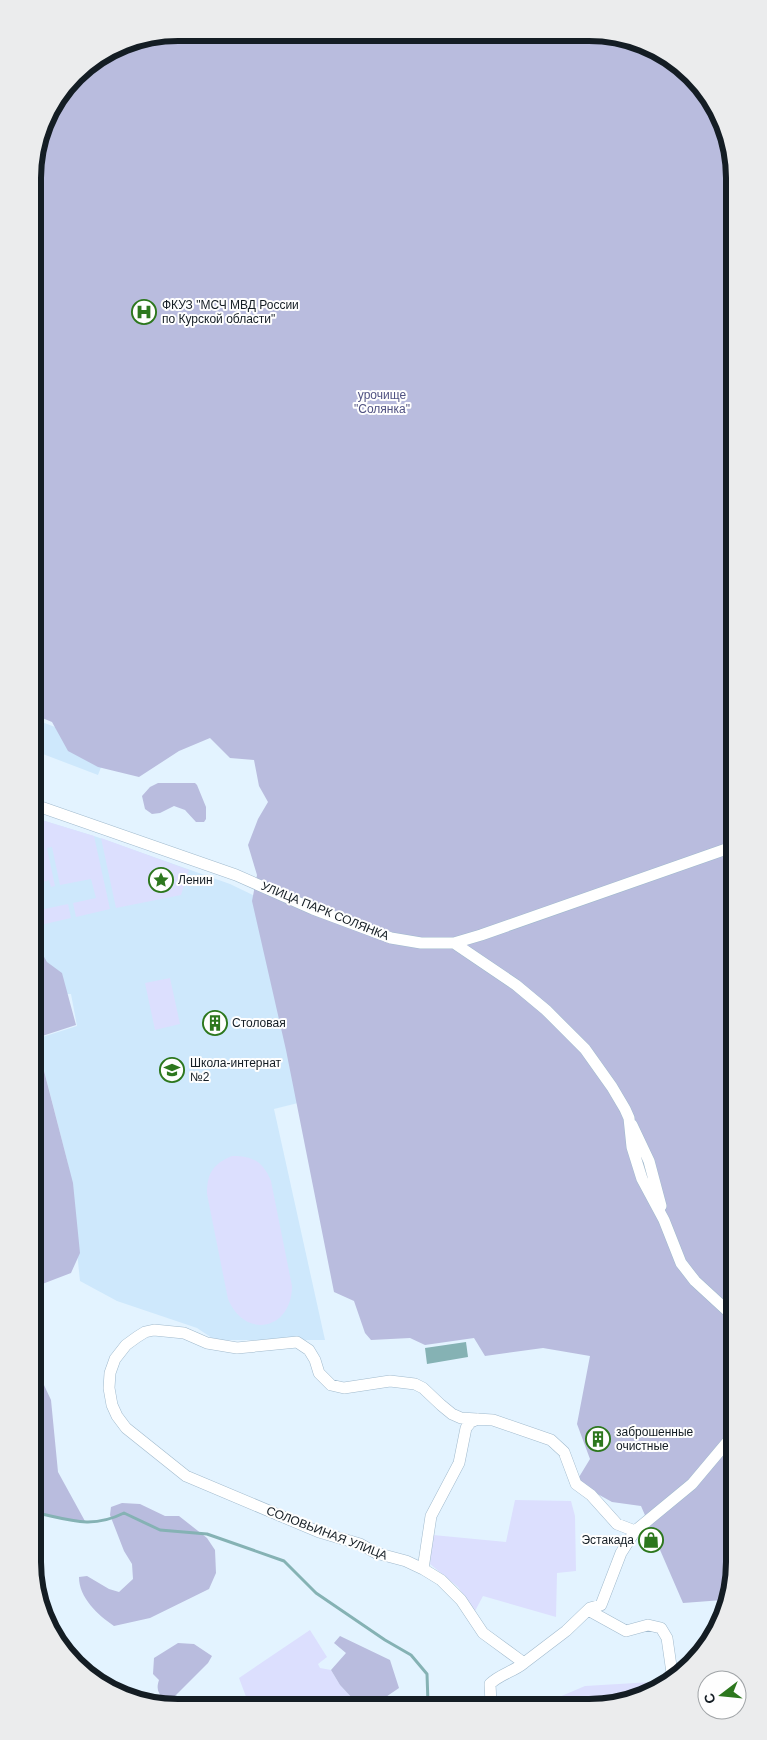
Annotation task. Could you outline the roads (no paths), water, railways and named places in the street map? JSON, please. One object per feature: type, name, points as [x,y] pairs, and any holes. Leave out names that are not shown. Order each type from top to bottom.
[{"type":"street","name":"УЛИЦА ПАРК СОЛЯНКА","points":[[42,807],[236,875],[313,909],[391,938],[421,943],[454,943],[726,849]]},
{"type":"street","points":[[454,943],[516,985],[546,1010],[585,1050],[612,1087],[629,1118],[632,1147],[642,1179],[664,1220],[681,1262],[695,1281],[725,1309]]},
{"type":"street","name":"СОЛОВЬИНАЯ УЛИЦА","points":[[478,1419],[462,1418],[452,1414],[423,1388],[415,1384],[390,1381],[344,1388],[331,1385],[319,1373],[315,1360],[309,1350],[297,1342],[236,1348],[207,1343],[184,1333],[154,1330],[145,1332],[126,1346],[115,1359],[110,1373],[109,1388],[112,1405],[117,1416],[126,1428],[186,1476],[310,1528],[360,1544],[376,1553],[406,1561],[424,1569],[441,1580],[461,1600],[483,1633],[524,1663]]},
{"type":"street","points":[[424,1569],[431,1516],[459,1463],[466,1428],[471,1422],[478,1419],[493,1420],[551,1440],[564,1452],[576,1484],[591,1495],[617,1524],[635,1531]]},
{"type":"street","points":[[491,1699],[490,1684],[497,1676],[518,1668],[566,1631],[588,1610],[601,1605],[621,1553],[635,1531],[692,1484],[725,1445]]},
{"type":"street","points":[[588,1610],[626,1631],[648,1625],[661,1628],[667,1638],[672,1671]]},
{"type":"waterway","points":[[41,1514],[81,1522],[91,1522],[102,1521],[124,1513],[160,1530],[207,1534],[284,1561],[316,1593],[385,1640],[411,1655],[427,1674],[428,1699]]},
{"type":"place","name":"ФКУЗ \"МСЧ МВД России по Курской области\"","points":[[144,312]]},
{"type":"place","name":"Ленин","points":[[161,880]]},
{"type":"place","name":"Столовая","points":[[215,1023]]},
{"type":"place","name":"Школа-интернат №2","points":[[172,1070]]},
{"type":"place","name":"заброшенные очистные","points":[[598,1439]]},
{"type":"place","name":"Эстакада","points":[[651,1540]]},
{"type":"park label","name":"урочище \"Солянка\"","points":[[382,402]]}]
